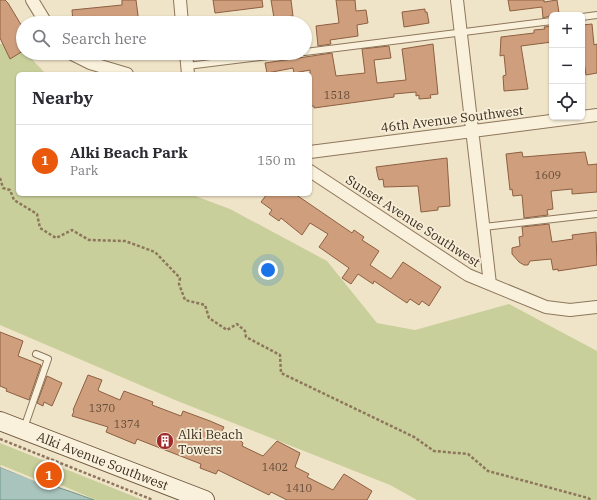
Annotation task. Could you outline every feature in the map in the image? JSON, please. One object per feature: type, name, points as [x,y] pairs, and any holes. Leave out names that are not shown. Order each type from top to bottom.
[{"type":"main road","name":"Alki Avenue Southwest","points":[[0,421],[205,500]]},
{"type":"street","points":[[32,0],[42,16]]},
{"type":"street","points":[[180,0],[181,16]]},
{"type":"street","points":[[457,0],[490,284]]},
{"type":"street","points":[[84,60],[120,72]]},
{"type":"street","points":[[186,60],[187,70]]},
{"type":"street","name":"46th Avenue Southwest","points":[[312,152],[472,130],[597,116]]},
{"type":"street","name":"Sunset Avenue Southwest","points":[[312,172],[468,275],[546,307],[570,310],[597,307]]},
{"type":"lane","points":[[585,17],[597,15]]},
{"type":"lane","points":[[312,51],[549,21]]},
{"type":"lane","points":[[187,70],[249,60]]},
{"type":"lane","points":[[484,227],[597,214]]},
{"type":"lane","points":[[24,430],[48,359],[36,354]]},
{"type":"path","points":[[0,178],[3,188],[10,190],[14,200],[38,214],[40,228],[56,238],[72,230],[89,240],[126,241],[155,252],[180,278],[179,284],[185,300],[205,305],[209,318],[227,330],[237,324],[244,331],[246,337],[280,355],[281,373],[339,400],[414,438],[434,451],[468,454],[488,471],[591,500]]},
{"type":"path","points":[[0,439],[153,500]]},
{"type":"green space","points":[[0,44],[16,44],[16,60],[33,60],[44,72],[16,72],[16,196],[195,196],[230,209],[327,261],[377,323],[415,330],[509,304],[597,351],[597,500],[417,500],[390,485],[175,400],[0,325]]},
{"type":"green space","points":[[0,443],[143,500],[94,500],[60,487],[37,482],[0,467]]},
{"type":"water","points":[[0,467],[23,476],[94,500],[0,500]]},
{"type":"pier","points":[[1,465],[38,480],[61,485],[96,500],[60,487],[37,482],[0,467]]},
{"type":"building","points":[[0,0],[5,0],[16,16],[16,55],[10,59],[0,38]]},
{"type":"building","points":[[122,0],[136,0],[138,16],[72,16],[72,10],[122,5]]},
{"type":"building","points":[[213,0],[262,0],[263,7],[215,13]]},
{"type":"building","points":[[271,0],[291,0],[293,16],[274,16]]},
{"type":"building","points":[[336,0],[355,0],[356,11],[366,10],[368,23],[357,25],[358,36],[330,40],[331,44],[318,46],[316,26],[339,23]]},
{"type":"building","points":[[508,0],[544,0],[544,2],[557,0],[559,12],[549,12],[549,16],[543,18],[542,7],[510,11]]},
{"type":"building","points":[[425,9],[429,23],[404,27],[402,12]]},
{"type":"building","points":[[592,24],[594,45],[597,44],[597,73],[586,75],[585,68],[585,25]]},
{"type":"building","points":[[549,26],[549,42],[521,46],[528,89],[504,91],[503,76],[506,75],[504,55],[500,56],[501,37],[534,33],[534,30],[545,29],[544,27]]},
{"type":"building","points":[[433,44],[438,94],[430,95],[431,98],[419,99],[419,95],[416,96],[416,92],[394,94],[394,97],[314,108],[314,106],[312,106],[312,72],[310,72],[310,70],[294,72],[293,68],[267,72],[265,63],[285,60],[312,60],[312,56],[332,53],[336,76],[365,73],[362,49],[389,46],[391,58],[374,60],[377,83],[406,80],[402,49]]},
{"type":"building","points":[[522,152],[523,157],[585,152],[588,165],[597,164],[597,192],[572,194],[572,189],[551,191],[553,209],[547,210],[548,215],[524,218],[522,195],[513,196],[512,189],[510,190],[506,154]]},
{"type":"building","points":[[447,158],[450,206],[438,207],[438,210],[421,212],[418,186],[384,187],[383,179],[379,180],[376,167]]},
{"type":"building","points":[[266,196],[298,196],[352,233],[354,230],[364,237],[362,240],[379,251],[370,265],[391,279],[403,262],[441,287],[429,306],[422,301],[419,305],[410,299],[407,303],[374,281],[373,284],[358,274],[351,284],[342,278],[349,268],[319,247],[328,234],[310,223],[302,235],[281,218],[279,221],[269,214],[272,210],[261,202]]},
{"type":"building","points":[[549,224],[552,242],[573,239],[572,235],[596,232],[597,265],[558,271],[558,269],[553,270],[551,259],[530,261],[528,265],[524,265],[519,262],[512,254],[512,248],[520,246],[519,237],[523,236],[522,227]]},
{"type":"building","points":[[0,332],[23,341],[18,356],[41,365],[29,400],[6,391],[7,389],[0,386]]},
{"type":"building","points":[[88,375],[102,380],[98,390],[99,391],[120,400],[124,391],[153,402],[152,405],[181,416],[183,411],[224,427],[222,431],[241,441],[243,443],[242,446],[263,456],[277,441],[300,453],[295,467],[309,474],[307,477],[333,490],[344,474],[372,491],[367,500],[287,500],[271,492],[269,495],[218,470],[216,474],[200,468],[201,464],[137,439],[135,444],[106,432],[108,427],[72,416],[73,410]]},
{"type":"building","points":[[47,376],[62,383],[52,406],[44,402],[43,406],[37,403]]},
{"type":"place","name":"Alki Beach Towers","points":[[165,441]]},
{"type":"place","name":"Alki Beach Park","points":[[49,475]]}]
